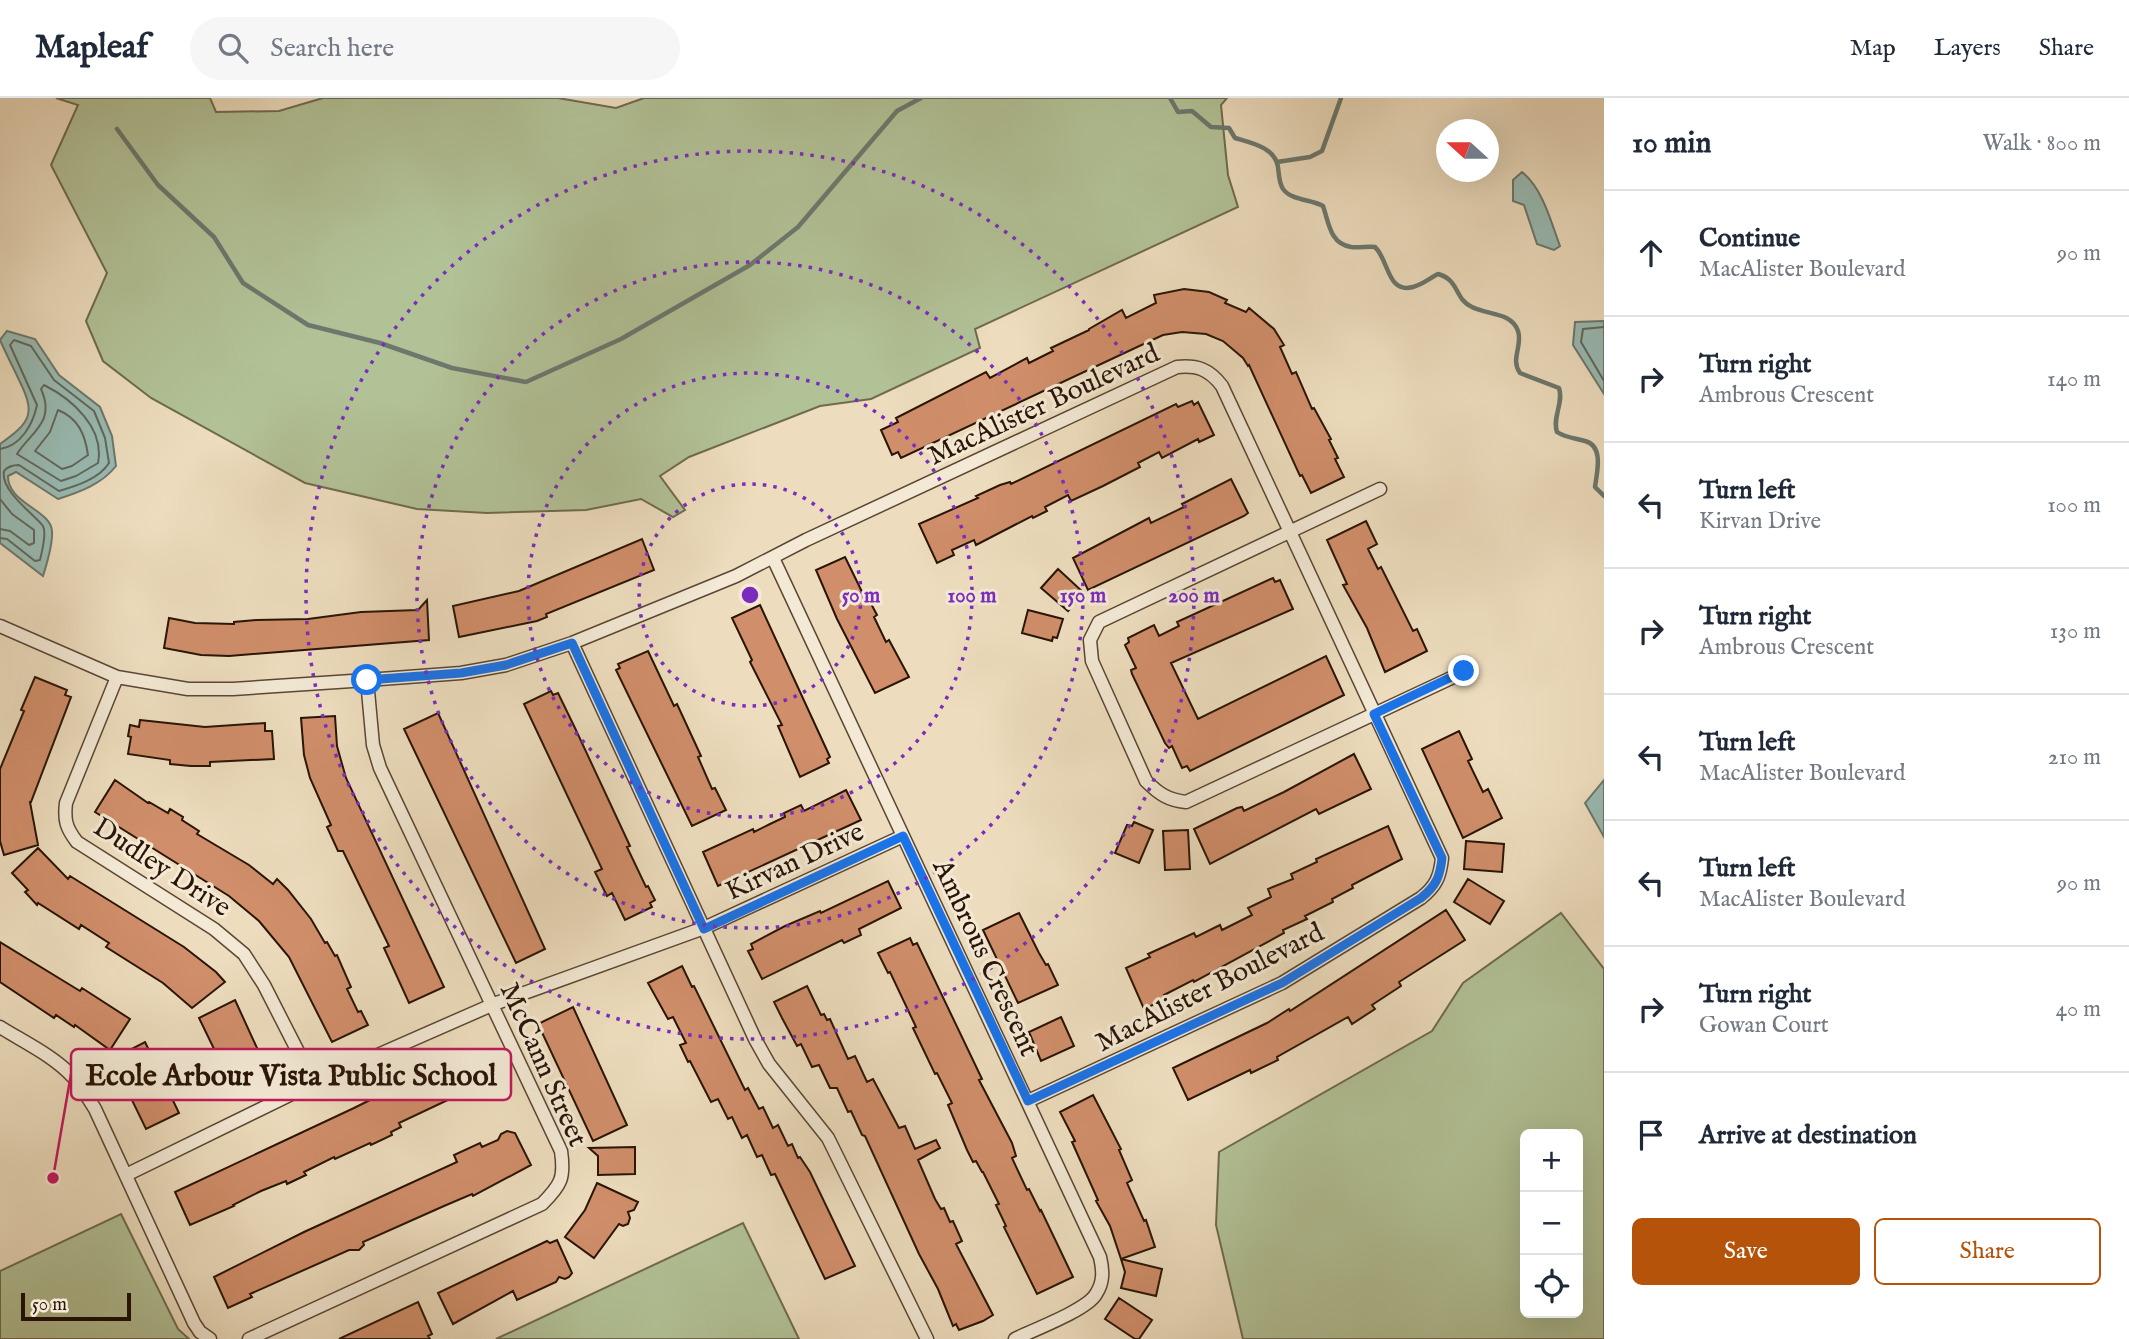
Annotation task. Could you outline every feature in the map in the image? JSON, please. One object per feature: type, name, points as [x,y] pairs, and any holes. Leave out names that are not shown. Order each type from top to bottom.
[{"type":"street","name":"MacAlister Boulevard","points":[[0,626],[117,677],[188,689],[233,689],[461,673],[506,665],[572,643],[736,576],[806,540],[1177,367],[1203,369],[1214,376],[1222,386],[1290,531],[1442,858],[1440,875],[1434,888],[1421,898],[1282,983],[1028,1101]]},
{"type":"street","points":[[1380,489],[1099,622],[1093,631],[1089,649],[1092,661],[1146,781],[1160,794],[1172,800],[1186,802],[1464,671]]},
{"type":"street","name":"Ambrous Crescent","points":[[773,558],[1100,1257],[1103,1271],[1098,1293],[1092,1300],[1015,1339]]},
{"type":"street","points":[[572,643],[760,1047],[769,1064],[828,1138],[841,1160],[927,1339]]},
{"type":"street","name":"Dudley Drive","points":[[117,677],[66,803],[64,821],[69,832],[77,842],[214,929],[244,954],[264,985],[314,1083]]},
{"type":"street","name":"McCann Street","points":[[249,1339],[542,1204],[557,1189],[564,1172],[561,1151],[494,1004],[380,768],[373,745],[367,680]]},
{"type":"street","name":"Kirvan Drive","points":[[126,1175],[314,1083],[494,1004],[704,929],[903,836]]},
{"type":"street","points":[[0,1027],[44,1054],[72,1076],[95,1109],[194,1323],[200,1332],[210,1339]]},
{"type":"green space","points":[[56,98],[210,98],[216,112],[279,111],[323,98],[558,98],[616,108],[644,98],[1227,98],[1221,105],[1228,175],[1238,207],[975,329],[980,348],[871,399],[820,406],[689,457],[660,476],[685,510],[673,517],[641,499],[586,510],[487,513],[417,509],[305,483],[151,398],[103,361],[86,321],[107,273],[51,165],[78,105]]},
{"type":"green space","points":[[1561,913],[1604,969],[1604,1339],[1243,1339],[1216,1225],[1219,1152],[1432,1031],[1463,983]]},
{"type":"green space","points":[[121,1214],[178,1329],[189,1339],[0,1339],[0,1271]]},
{"type":"green space","points":[[743,1223],[799,1339],[496,1339]]},
{"type":"water","points":[[1522,172],[1536,187],[1546,206],[1560,246],[1554,250],[1537,244],[1524,205],[1513,201],[1513,180]]},
{"type":"water","points":[[1604,321],[1604,394],[1573,345],[1575,322]]},
{"type":"water","points":[[7,331],[35,339],[59,375],[100,407],[112,436],[116,466],[90,487],[58,499],[16,472],[8,476],[14,493],[50,524],[52,542],[43,576],[0,543],[0,444],[24,423],[29,409],[28,401],[0,340]]},
{"type":"water","points":[[1604,780],[1604,837],[1585,803]]},
{"type":"building","points":[[1184,289],[1209,292],[1246,312],[1249,308],[1274,329],[1284,345],[1280,347],[1292,374],[1296,372],[1312,409],[1314,408],[1331,439],[1329,440],[1338,458],[1335,459],[1344,477],[1311,493],[1302,475],[1300,476],[1249,365],[1223,341],[1206,334],[1182,332],[1163,335],[901,458],[898,452],[892,455],[881,430],[898,422],[896,418],[986,372],[990,378],[1027,358],[1029,363],[1053,351],[1051,348],[1122,310],[1126,318],[1156,303],[1154,295]]},
{"type":"building","points":[[1192,401],[1194,405],[1198,402],[1214,435],[1199,442],[1198,439],[1162,458],[1159,452],[1138,463],[1140,467],[1103,486],[1071,501],[1068,495],[1045,507],[1047,511],[1033,518],[1032,516],[976,545],[974,540],[952,550],[954,555],[937,563],[919,524],[978,498],[976,496],[1000,485],[1011,484],[1176,404],[1178,407]]},
{"type":"building","points":[[1231,479],[1248,513],[1088,590],[1073,558],[1149,518],[1151,523],[1184,507],[1182,504]]},
{"type":"building","points":[[1366,521],[1377,544],[1368,549],[1378,569],[1381,567],[1413,631],[1417,629],[1427,651],[1385,672],[1367,628],[1343,585],[1347,584],[1327,540]]},
{"type":"building","points":[[642,539],[654,570],[546,614],[547,617],[537,621],[459,637],[453,606],[519,591]]},
{"type":"building","points":[[845,557],[866,600],[868,598],[877,615],[874,617],[886,642],[889,640],[909,677],[875,693],[837,619],[816,570]]},
{"type":"building","points":[[1058,569],[1084,593],[1068,611],[1041,588]]},
{"type":"building","points":[[1273,578],[1275,582],[1280,580],[1293,609],[1171,663],[1198,719],[1326,656],[1344,695],[1190,771],[1187,766],[1182,768],[1172,746],[1169,748],[1165,743],[1132,674],[1131,670],[1136,668],[1125,645],[1129,642],[1128,638],[1154,625],[1159,636],[1179,626],[1177,622]]},
{"type":"building","points":[[427,600],[429,640],[229,656],[201,655],[164,648],[169,618],[195,623],[234,624],[257,620],[308,619],[361,612],[418,610]]},
{"type":"building","points":[[760,605],[830,757],[827,759],[829,763],[800,777],[778,726],[782,725],[750,662],[752,660],[732,618]]},
{"type":"building","points":[[1028,610],[1063,619],[1057,638],[1053,637],[1052,641],[1022,633]]},
{"type":"building","points":[[648,651],[674,706],[677,704],[701,756],[698,757],[712,789],[715,788],[726,810],[692,826],[616,670],[620,668],[618,664]]},
{"type":"building","points":[[35,677],[67,690],[65,695],[71,697],[30,802],[38,845],[4,855],[0,841],[0,769]]},
{"type":"building","points":[[551,691],[553,695],[558,693],[630,846],[627,847],[655,900],[650,903],[652,907],[625,920],[612,893],[607,896],[595,872],[602,869],[524,704]]},
{"type":"building","points":[[438,713],[545,949],[516,963],[404,729]]},
{"type":"building","points":[[335,716],[337,746],[346,778],[444,987],[409,1003],[384,948],[389,946],[343,851],[338,851],[327,827],[331,825],[310,778],[304,755],[301,718]]},
{"type":"building","points":[[140,720],[205,727],[265,723],[265,731],[272,731],[274,759],[210,762],[210,766],[191,766],[128,754],[130,725],[139,727]]},
{"type":"building","points":[[1459,731],[1472,759],[1468,761],[1483,792],[1488,789],[1502,818],[1463,838],[1422,749]]},
{"type":"building","points":[[1354,754],[1371,789],[1319,814],[1316,809],[1210,864],[1194,829],[1237,808],[1242,807],[1244,811]]},
{"type":"building","points":[[115,780],[148,803],[168,813],[170,809],[183,817],[182,820],[199,831],[197,834],[249,865],[273,884],[277,879],[311,919],[335,956],[337,955],[351,987],[347,989],[368,1025],[332,1042],[289,957],[259,921],[229,896],[95,812]]},
{"type":"building","points":[[846,790],[861,820],[718,886],[703,852],[753,829],[754,832],[785,817],[784,813],[801,805],[804,811]]},
{"type":"building","points":[[1134,822],[1153,830],[1139,863],[1115,853],[1127,825],[1132,826]]},
{"type":"building","points":[[1388,826],[1402,859],[1352,885],[1353,888],[1332,899],[1333,902],[1305,916],[1307,919],[1283,930],[1284,933],[1194,982],[1193,980],[1164,995],[1166,999],[1144,1009],[1126,968],[1150,957],[1148,954],[1194,933],[1196,937],[1220,925],[1222,930],[1252,915],[1248,908],[1271,897],[1268,889],[1293,879],[1291,874],[1317,862],[1316,859]]},
{"type":"building","points":[[1188,830],[1190,869],[1165,870],[1163,831]]},
{"type":"building","points":[[1466,841],[1504,844],[1502,872],[1464,869]]},
{"type":"building","points":[[38,848],[68,879],[70,876],[184,947],[225,982],[192,1008],[163,983],[106,947],[109,943],[81,925],[79,929],[38,903],[37,905],[25,892],[28,890],[12,873]]},
{"type":"building","points":[[1468,879],[1504,901],[1490,924],[1454,902]]},
{"type":"building","points":[[888,881],[901,908],[859,929],[861,935],[844,943],[842,940],[762,979],[748,951],[753,949],[751,944],[785,926],[820,911],[821,913]]},
{"type":"building","points":[[1446,910],[1465,940],[1399,982],[1401,986],[1372,1005],[1375,1009],[1352,1024],[1348,1017],[1277,1057],[1278,1060],[1251,1073],[1250,1070],[1188,1100],[1173,1068],[1267,1023],[1289,1009],[1290,1011]]},
{"type":"building","points":[[1019,913],[1058,985],[1018,1003],[983,930]]},
{"type":"building","points":[[910,938],[913,945],[917,943],[982,1079],[979,1080],[1012,1143],[1016,1156],[1012,1158],[1073,1277],[1037,1294],[1004,1227],[1006,1226],[996,1205],[999,1204],[983,1172],[976,1161],[973,1162],[967,1150],[948,1105],[952,1103],[937,1073],[935,1074],[913,1028],[916,1027],[878,953]]},
{"type":"building","points":[[0,942],[80,991],[82,988],[130,1019],[110,1050],[75,1025],[74,1027],[56,1015],[54,1018],[0,982]]},
{"type":"building","points":[[682,966],[745,1090],[748,1088],[759,1109],[763,1107],[773,1128],[778,1125],[788,1146],[792,1144],[798,1158],[800,1157],[810,1172],[855,1266],[825,1279],[775,1174],[771,1175],[762,1155],[757,1157],[747,1135],[742,1138],[732,1117],[728,1119],[718,1099],[711,1102],[680,1045],[686,1043],[673,1017],[668,1019],[648,983]]},
{"type":"building","points":[[807,986],[821,1015],[824,1014],[827,1020],[830,1019],[848,1059],[855,1056],[867,1082],[873,1079],[899,1128],[905,1126],[915,1149],[936,1140],[940,1148],[918,1160],[935,1199],[941,1209],[944,1208],[950,1222],[953,1221],[962,1241],[956,1244],[993,1315],[983,1321],[959,1330],[956,1324],[953,1326],[865,1136],[862,1135],[851,1111],[848,1112],[837,1088],[830,1088],[819,1065],[812,1067],[801,1044],[797,1046],[782,1018],[774,1002]]},
{"type":"building","points":[[235,1000],[268,1072],[234,1088],[218,1050],[215,1051],[199,1018]]},
{"type":"building","points":[[573,1007],[627,1125],[593,1141],[538,1024]]},
{"type":"building","points":[[1061,1017],[1074,1046],[1041,1061],[1029,1032]]},
{"type":"building","points":[[145,1042],[179,1113],[146,1129],[112,1059]]},
{"type":"building","points":[[472,1049],[488,1081],[399,1123],[401,1127],[391,1132],[392,1135],[335,1159],[334,1157],[287,1184],[286,1181],[261,1191],[190,1225],[175,1192]]},
{"type":"building","points":[[1093,1095],[1121,1149],[1119,1150],[1132,1180],[1127,1183],[1144,1221],[1146,1220],[1155,1247],[1121,1259],[1110,1226],[1096,1201],[1098,1200],[1072,1142],[1075,1141],[1060,1112]]},
{"type":"building","points":[[507,1131],[515,1133],[531,1165],[473,1196],[472,1194],[363,1242],[364,1245],[359,1250],[349,1250],[250,1294],[252,1297],[228,1308],[214,1277],[304,1232],[457,1162],[454,1155],[480,1143],[482,1147],[498,1140],[501,1134]]},
{"type":"building","points":[[635,1147],[635,1174],[598,1175],[598,1156],[589,1148]]},
{"type":"building","points":[[597,1183],[638,1202],[634,1210],[628,1212],[628,1224],[619,1224],[594,1258],[565,1237],[585,1210]]},
{"type":"building","points":[[557,1240],[572,1273],[569,1277],[559,1277],[556,1282],[517,1300],[513,1291],[453,1324],[438,1293],[547,1241],[550,1243]]},
{"type":"building","points":[[1121,1259],[1162,1269],[1156,1296],[1121,1288],[1125,1272]]},
{"type":"building","points":[[1119,1298],[1152,1320],[1139,1339],[1105,1319]]},
{"type":"building","points":[[418,1302],[432,1334],[428,1336],[430,1339],[339,1339]]},
{"type":"waterway","points":[[117,129],[158,185],[214,237],[243,283],[308,325],[380,343],[452,368],[526,382],[621,339],[750,265],[798,227],[897,111],[921,98]]},
{"type":"waterway","points":[[1170,98],[1178,112],[1192,111],[1211,127],[1229,128],[1235,138],[1267,150],[1276,160],[1283,189],[1291,196],[1323,206],[1331,232],[1339,242],[1351,247],[1375,247],[1398,286],[1413,287],[1438,274],[1454,285],[1466,304],[1510,320],[1519,337],[1517,368],[1520,373],[1559,388],[1557,432],[1585,441],[1595,448],[1598,460],[1595,487],[1604,496]]},
{"type":"waterway","points":[[1277,162],[1310,157],[1322,151],[1341,98]]},
{"type":"place","name":"Ecole Arbour Vista Public School","points":[[53,1178]]},
{"type":"route","points":[[367,680],[461,673],[506,665],[572,643],[704,929],[903,836],[1028,1101],[1250,1000],[1282,983],[1434,888],[1440,875],[1442,858],[1374,714],[1464,671]]}]
